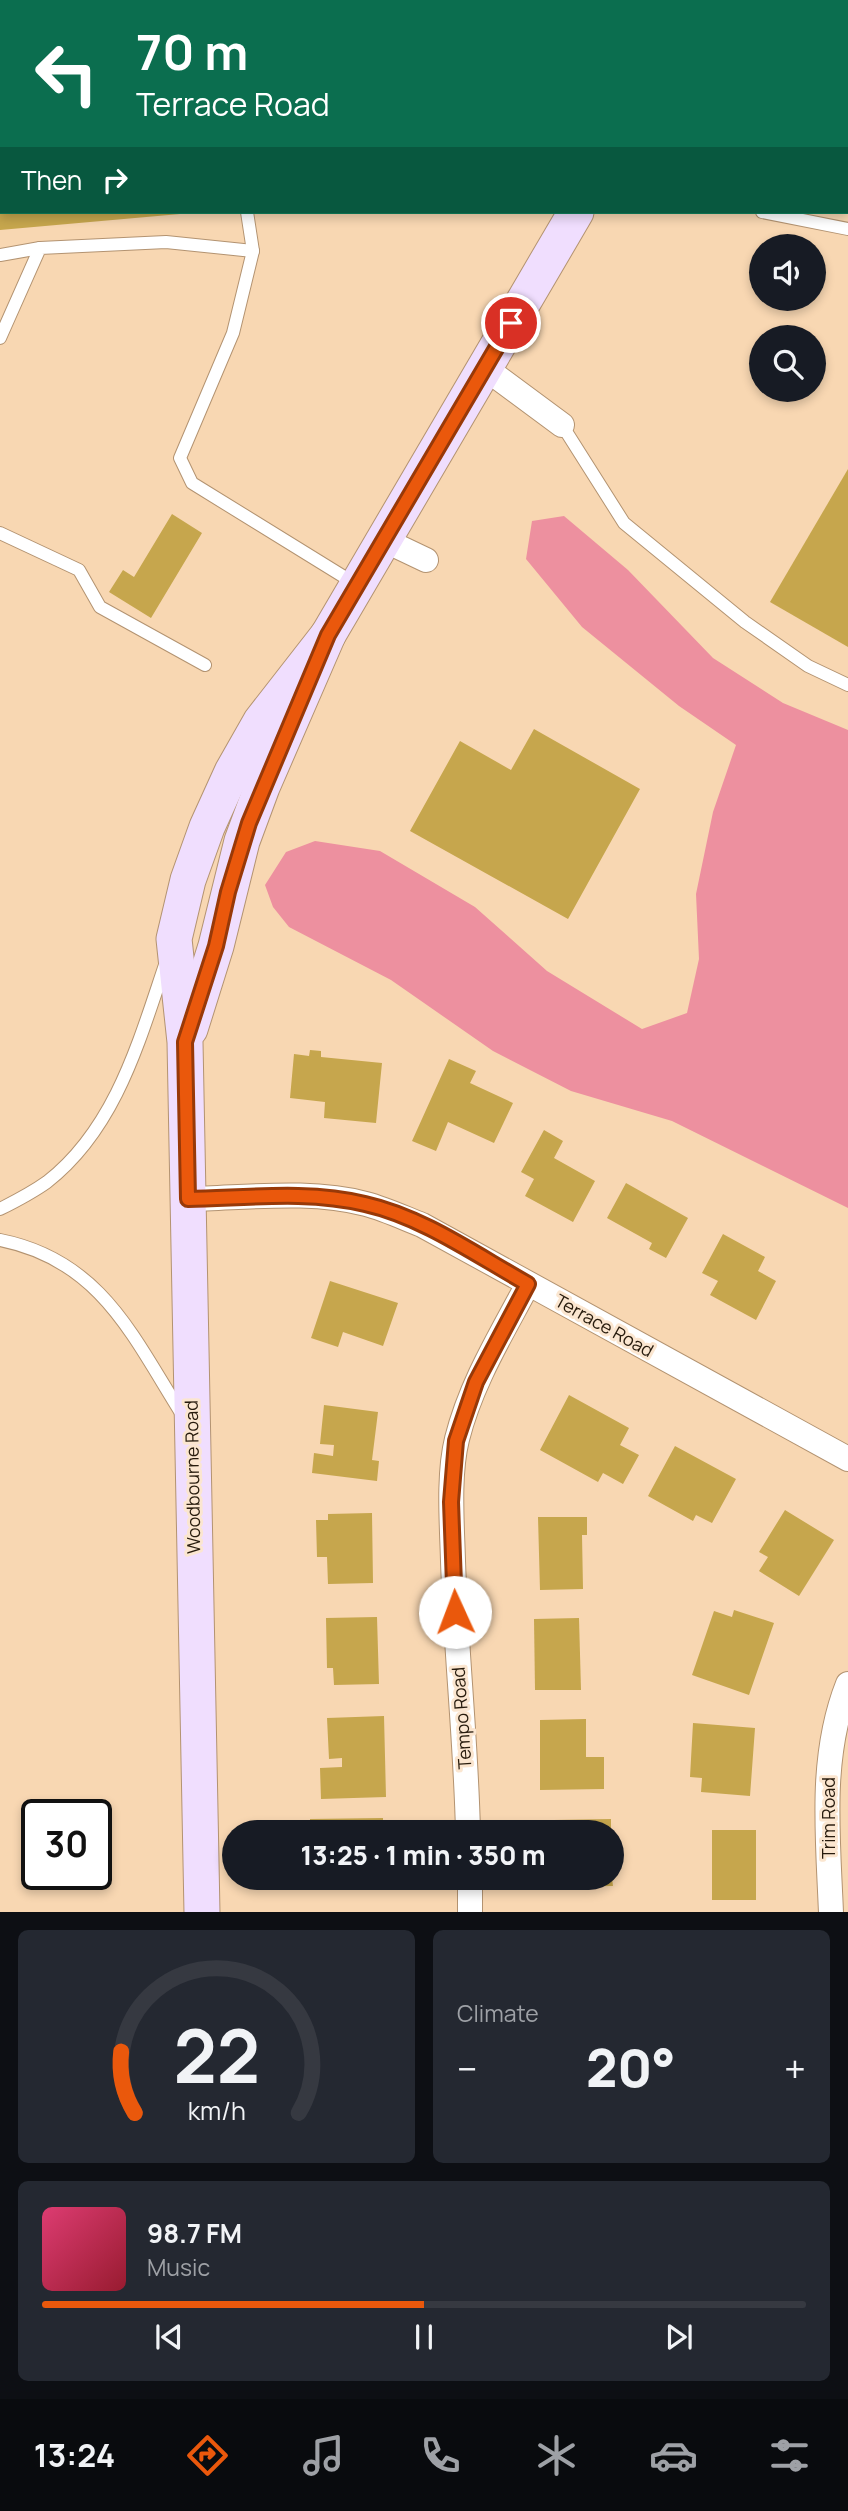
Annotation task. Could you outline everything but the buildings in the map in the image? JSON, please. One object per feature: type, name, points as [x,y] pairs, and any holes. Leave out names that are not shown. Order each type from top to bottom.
[{"type":"main road","name":"Woodbourne Road","points":[[202,1912],[185,1042],[174,939],[188,880],[207,827],[232,772],[261,721],[328,635],[575,214]]},
{"type":"main road","name":"Woodbourne Road","points":[[185,1042],[216,946],[242,841],[262,787],[328,635]]},
{"type":"street","points":[[485,368],[562,425]]},
{"type":"street","points":[[384,540],[426,560]]},
{"type":"street","name":"Terrace Road","points":[[188,1199],[302,1196],[366,1204],[422,1225],[848,1459]]},
{"type":"street","name":"Tempo Road","points":[[468,1820],[456,1639],[451,1502],[456,1441],[476,1382],[528,1284]]},
{"type":"street","name":"Trim Road","points":[[831,1912],[826,1793],[831,1750],[848,1684]]},
{"type":"street","points":[[470,1890],[470,1912]]},
{"type":"lane","points":[[247,214],[253,251],[233,333],[180,457],[192,483],[358,585]]},
{"type":"lane","points":[[772,214],[848,229]]},
{"type":"lane","points":[[0,255],[40,248],[166,243],[253,251]]},
{"type":"lane","points":[[0,338],[40,248]]},
{"type":"lane","points":[[562,425],[624,523],[745,622],[808,666],[848,685]]},
{"type":"lane","points":[[0,533],[79,570],[100,607],[205,665]]},
{"type":"lane","points":[[0,1209],[46,1182],[73,1158],[94,1132],[131,1065],[174,939]]},
{"type":"lane","points":[[0,1240],[24,1245],[50,1255],[94,1286],[128,1327],[192,1431]]},
{"type":"shaded area","points":[[564,516],[628,570],[713,658],[783,703],[848,730],[848,1208],[672,1121],[571,1091],[493,1051],[391,980],[289,927],[273,907],[265,885],[286,852],[315,841],[380,851],[475,907],[547,971],[642,1029],[687,1013],[699,959],[696,894],[713,812],[736,745],[679,706],[582,627],[526,559],[532,521]]},
{"type":"route","points":[[455,1612],[451,1502],[456,1441],[476,1382],[528,1284],[422,1225],[366,1204],[302,1196],[188,1199],[185,1042],[216,946],[242,841],[262,787],[328,635],[511,323]]}]
